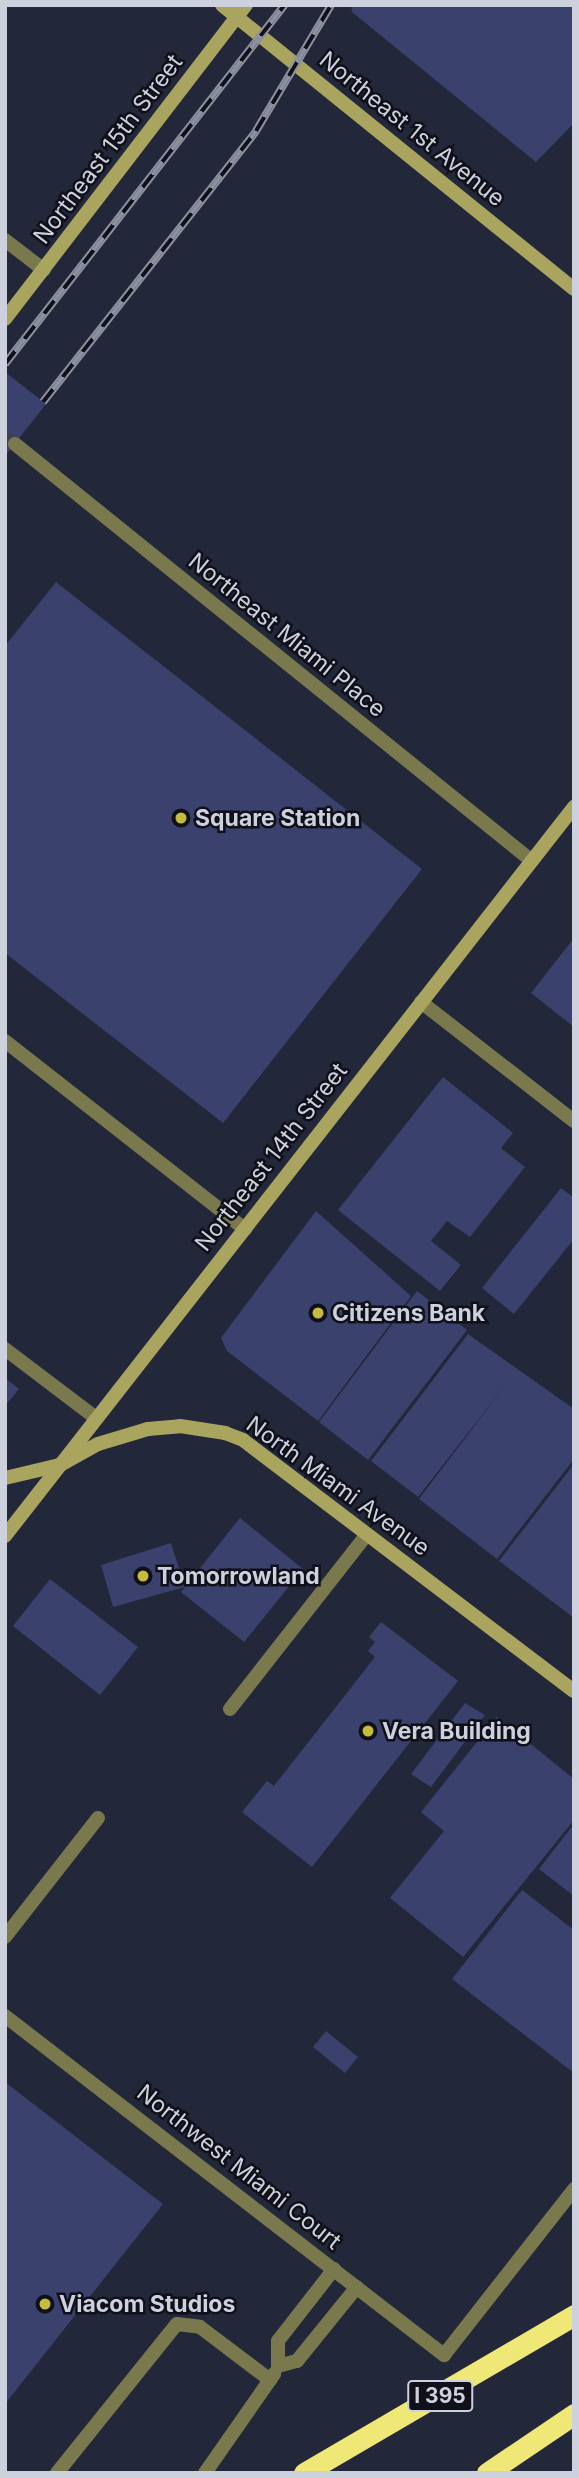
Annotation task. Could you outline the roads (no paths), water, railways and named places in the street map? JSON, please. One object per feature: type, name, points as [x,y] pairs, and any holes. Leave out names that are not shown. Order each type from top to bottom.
[{"type":"highway","name":"I 395","points":[[304,2473],[574,2315]]},
{"type":"highway","points":[[487,2473],[574,2414]]},
{"type":"street","name":"Northeast 1st Avenue","points":[[222,5],[574,289]]},
{"type":"street","name":"Northeast 15th Street","points":[[5,319],[246,5]]},
{"type":"street","points":[[5,240],[44,270]]},
{"type":"street","name":"Northeast Miami Place","points":[[15,444],[532,861]]},
{"type":"street","name":"Northeast 14th Street","points":[[5,1536],[574,807]]},
{"type":"street","points":[[421,1002],[574,1121]]},
{"type":"street","points":[[5,1041],[245,1229]]},
{"type":"street","points":[[5,1349],[96,1418]]},
{"type":"street","name":"North Miami Avenue","points":[[5,1478],[60,1465],[98,1444],[148,1429],[180,1426],[225,1433],[243,1440],[574,1690]]},
{"type":"street","points":[[230,1709],[368,1534]]},
{"type":"street","points":[[5,1937],[98,1818]]},
{"type":"street","name":"Northwest Miami Court","points":[[5,2015],[444,2355],[574,2189]]},
{"type":"street","points":[[205,2473],[278,2366],[278,2342],[334,2269]]},
{"type":"street","points":[[278,2366],[297,2361],[357,2287]]},
{"type":"street","points":[[57,2473],[177,2324],[201,2328],[270,2380]]},
{"type":"tunnel","points":[[5,437],[15,444]]},
{"type":"railway","points":[[5,364],[284,5]]},
{"type":"railway","points":[[43,402],[256,131],[331,5]]},
{"type":"place","name":"Square Station","points":[[181,818]]},
{"type":"place","name":"Citizens Bank","points":[[318,1313]]},
{"type":"place","name":"Tomorrowland","points":[[143,1576]]},
{"type":"place","name":"Vera Building","points":[[368,1731]]},
{"type":"place","name":"Viacom Studios","points":[[45,2304]]}]
